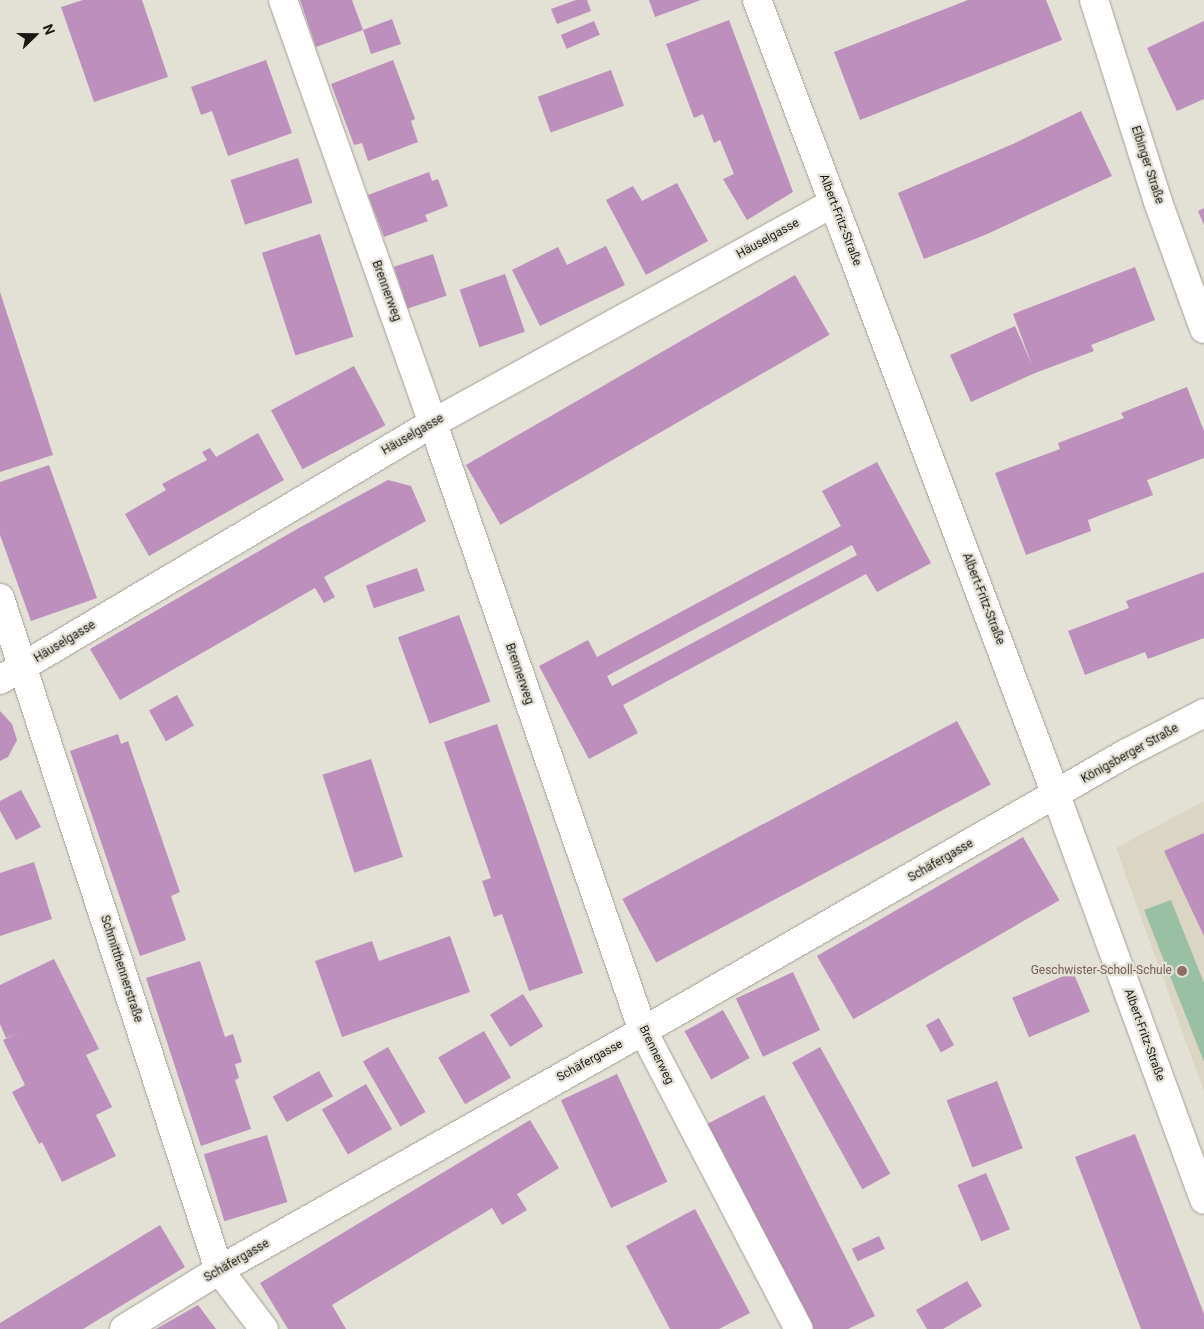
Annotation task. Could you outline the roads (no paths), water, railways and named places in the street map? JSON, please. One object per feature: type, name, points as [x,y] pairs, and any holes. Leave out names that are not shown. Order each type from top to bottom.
[{"type":"street","name":"Brennerweg","points":[[283,0],[433,423],[643,1031],[798,1329]]},
{"type":"street","name":"Albert-Fritz-Straße","points":[[757,0],[1056,795],[1204,1200]]},
{"type":"street","name":"Elbinger Straße","points":[[1094,0],[1158,202],[1204,328]]},
{"type":"street","name":"Häuselgasse","points":[[11,674],[433,423],[834,203]]},
{"type":"street","name":"Schmitthennerstraße","points":[[0,598],[11,674],[219,1270],[264,1329]]},
{"type":"street","name":"Königsberger Straße","points":[[1056,795],[1125,754],[1204,713]]},
{"type":"street","name":"Schäfergasse","points":[[124,1329],[219,1270],[1056,795]]},
{"type":"place","name":"Geschwister-Scholl-Schule","points":[[1182,971]]}]
